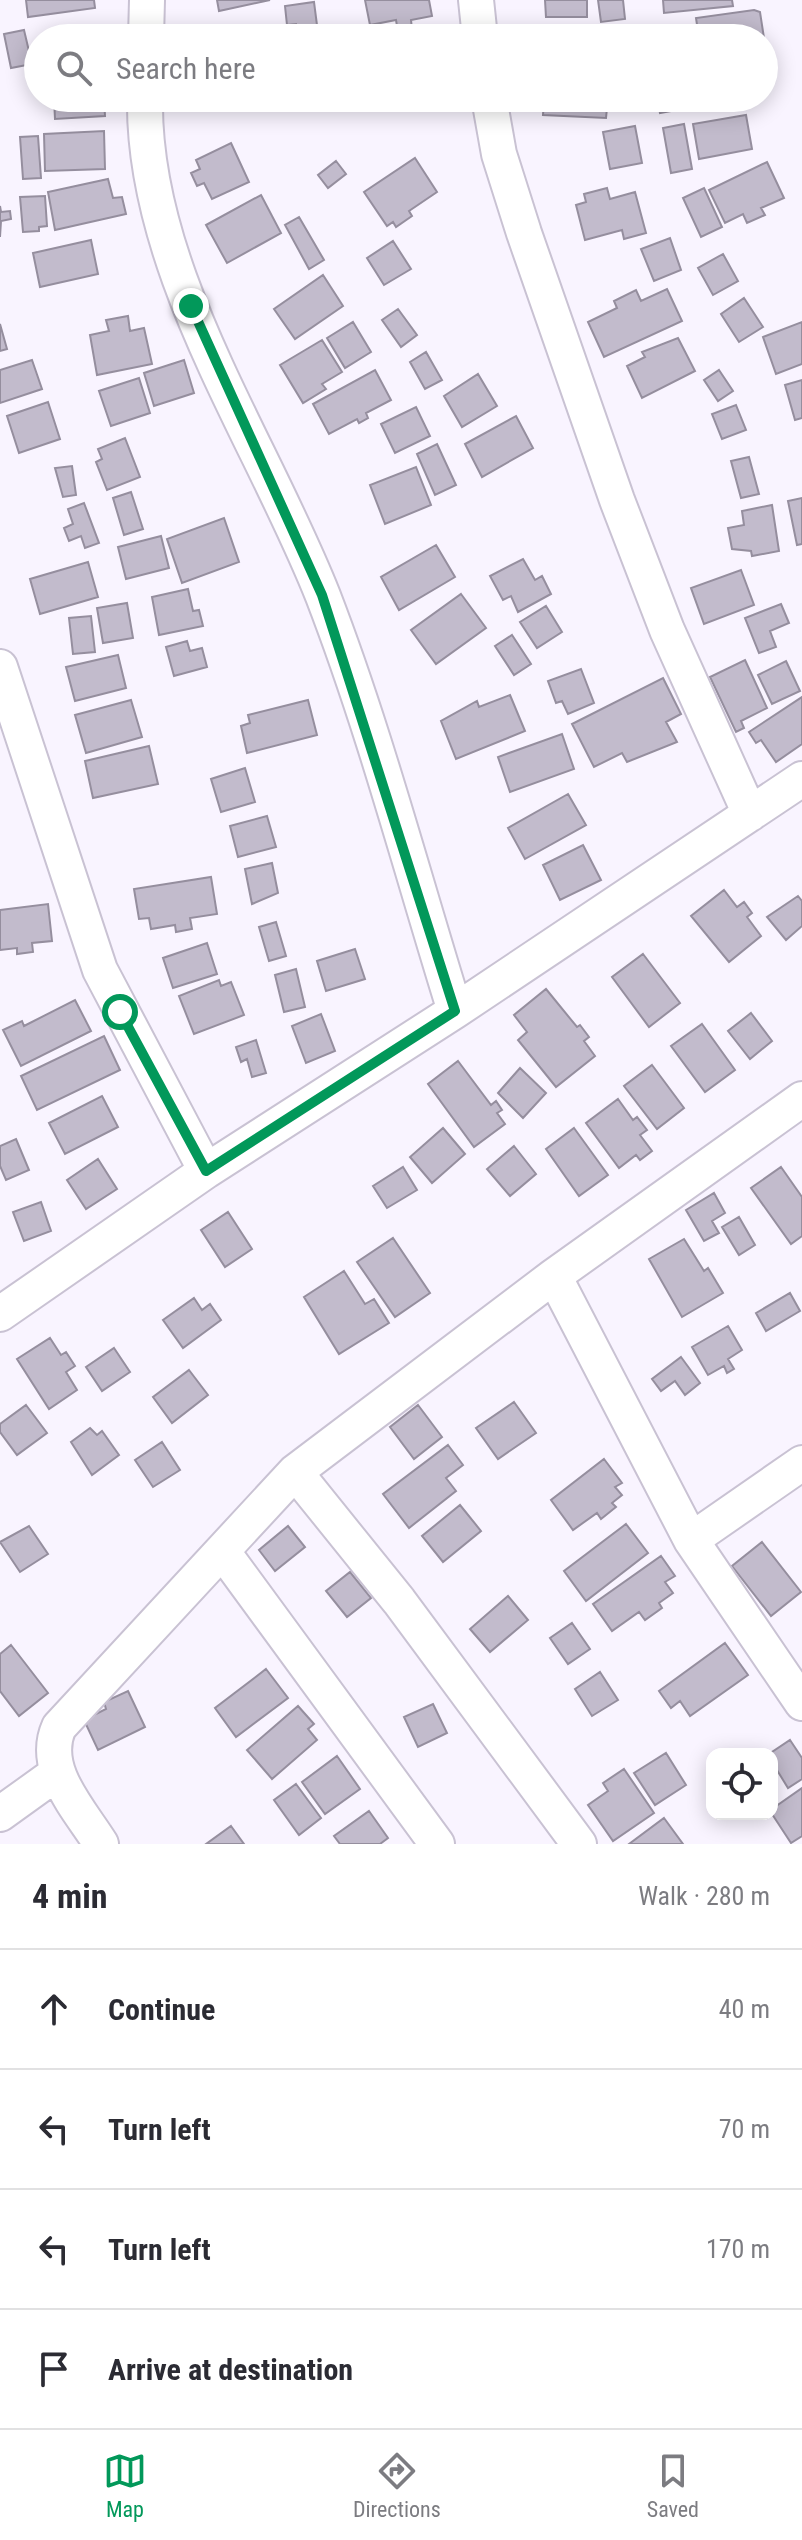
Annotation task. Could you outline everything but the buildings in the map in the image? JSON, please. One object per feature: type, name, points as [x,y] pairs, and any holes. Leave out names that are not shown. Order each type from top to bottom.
[{"type":"street","points":[[146,24],[147,0]]},
{"type":"street","points":[[476,0],[479,24]]},
{"type":"street","points":[[145,112],[155,199],[191,306],[322,595],[455,1011]]},
{"type":"street","points":[[492,112],[499,154],[524,233],[617,500],[667,630],[750,814]]},
{"type":"street","points":[[0,667],[100,970],[206,1171]]},
{"type":"street","points":[[0,1314],[206,1171],[455,1011],[802,779]]},
{"type":"street","points":[[101,1844],[57,1773],[53,1741],[59,1727],[295,1472],[554,1276],[802,1099]]},
{"type":"street","points":[[554,1276],[691,1540],[802,1703]]},
{"type":"street","points":[[691,1540],[802,1463]]},
{"type":"street","points":[[295,1472],[399,1601],[579,1844]]},
{"type":"street","points":[[223,1552],[437,1844]]},
{"type":"street","points":[[0,1814],[57,1773]]},
{"type":"route","points":[[120,1012],[206,1171],[455,1011],[355,689],[322,595],[191,306]]}]
